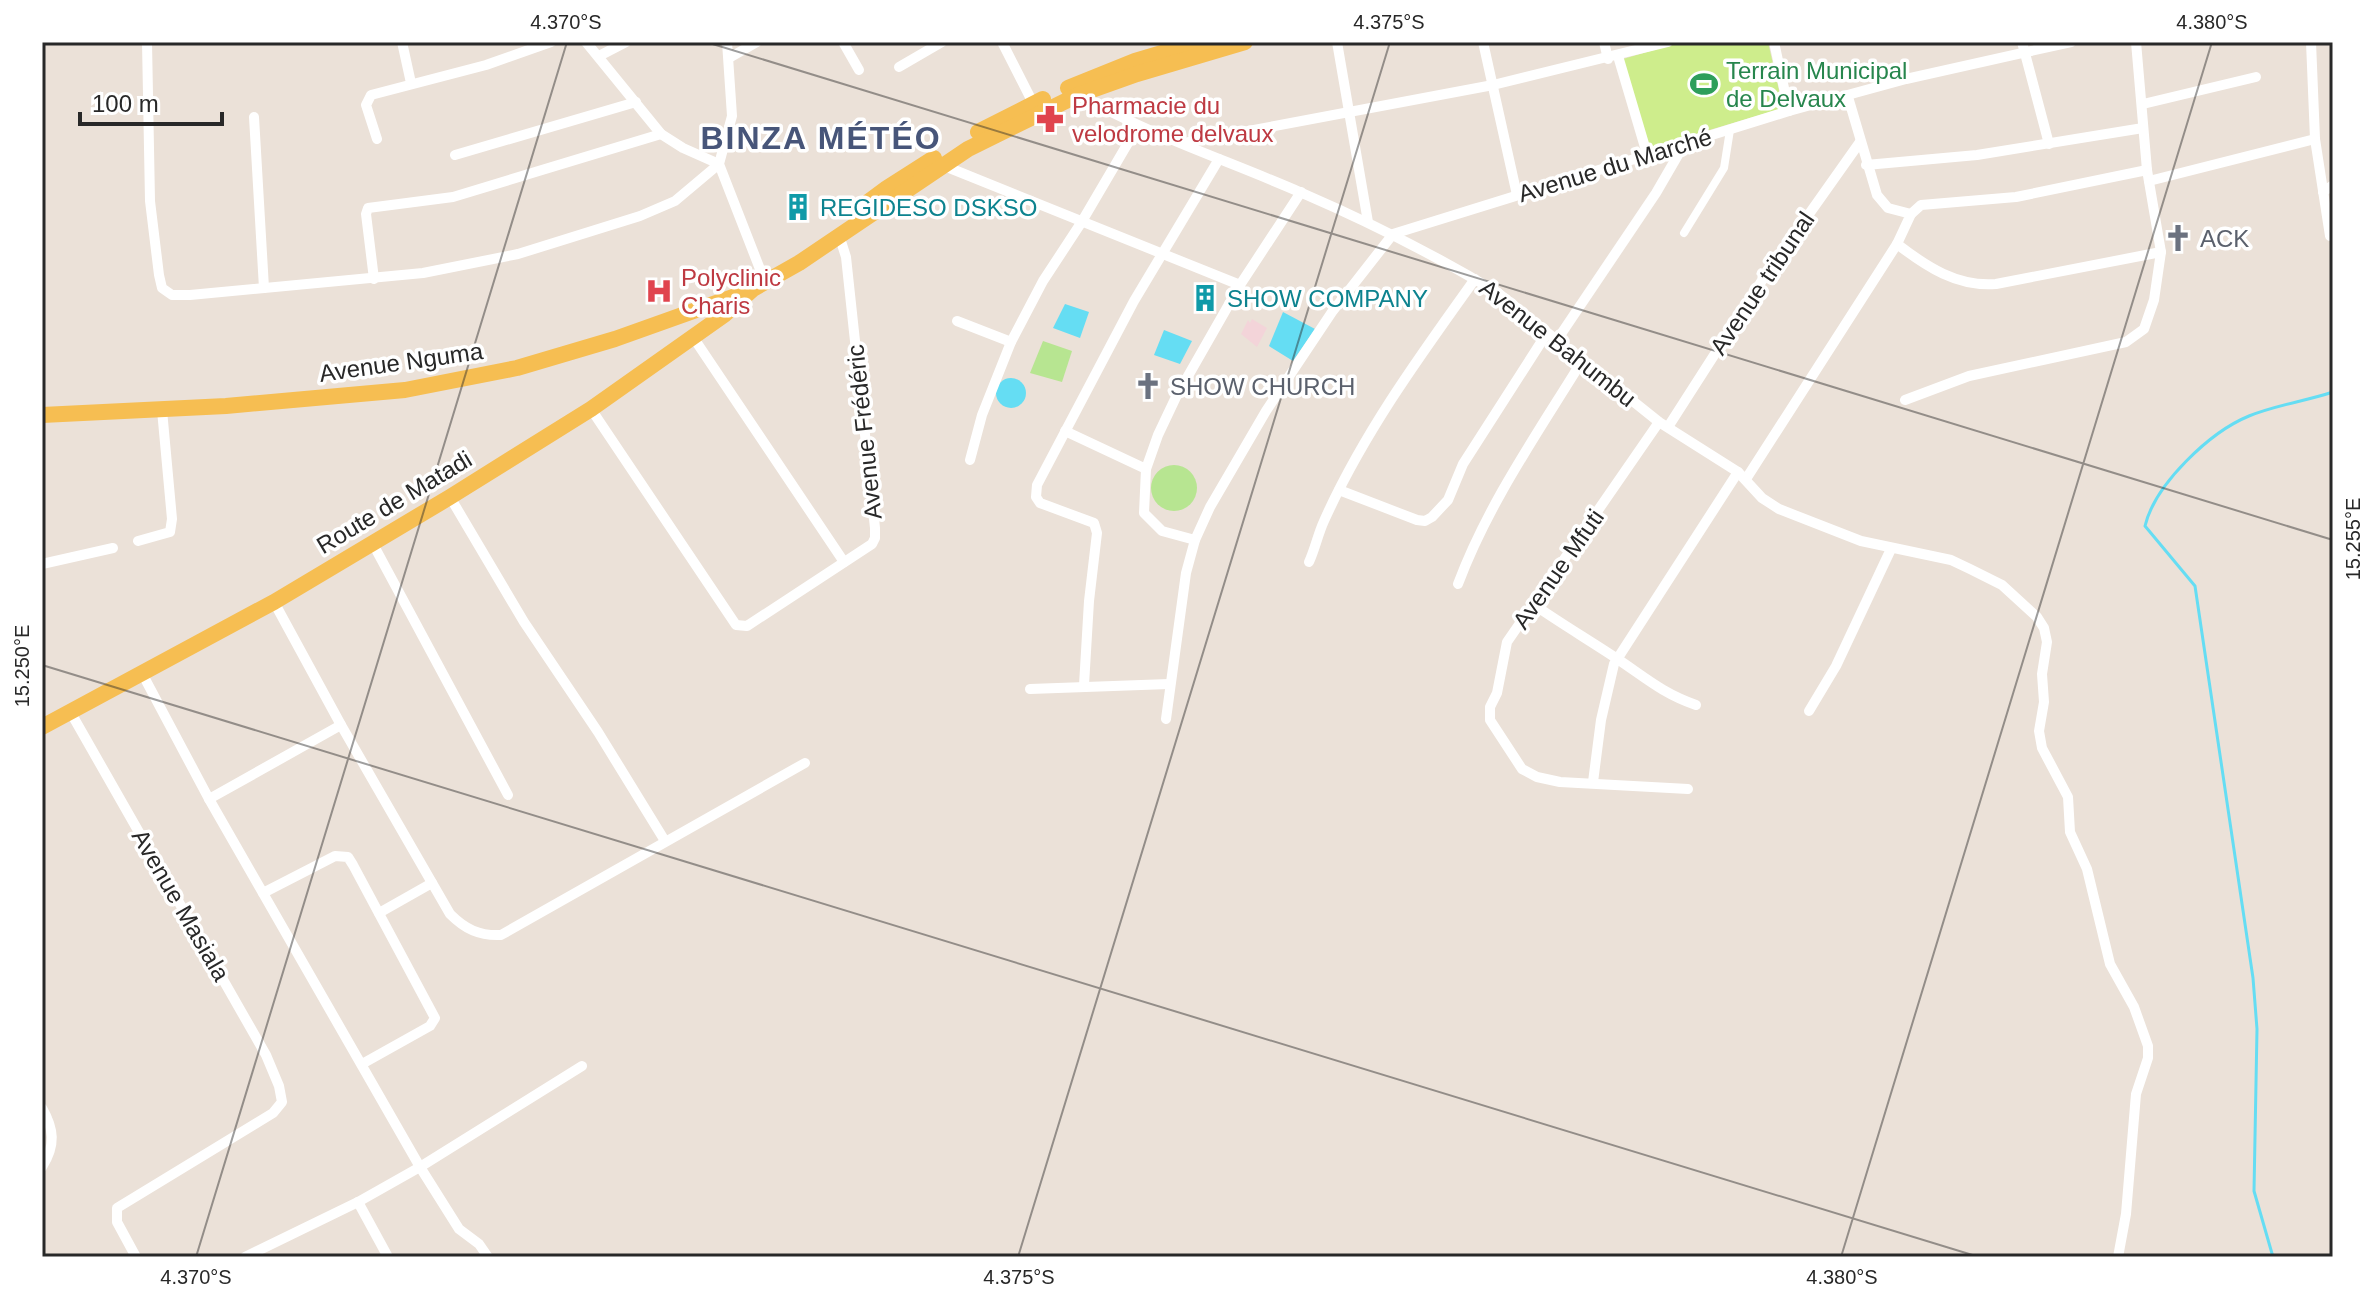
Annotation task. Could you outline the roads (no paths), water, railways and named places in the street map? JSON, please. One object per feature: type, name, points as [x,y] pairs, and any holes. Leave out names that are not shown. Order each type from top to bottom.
[{"type":"main road","name":"Route de Matadi","points":[[763,283],[790,269],[839,235],[920,173],[942,165],[1074,91],[1135,61],[1199,42]]},
{"type":"main road","name":"Route de Matadi","points":[[42,727],[274,602],[591,409],[693,337],[780,267],[920,173],[1033,103],[1222,45],[1245,42]]},
{"type":"main road","name":"Avenue Nguma","points":[[42,415],[162,410],[405,390],[517,368],[667,321],[763,283]]},
{"type":"main road","points":[[667,321],[677,348]]},
{"type":"street","points":[[147,42],[150,201],[162,288],[172,295],[423,273],[518,254],[640,216],[675,201],[719,164],[732,116],[727,42]]},
{"type":"street","points":[[402,42],[411,83]]},
{"type":"street","points":[[377,139],[366,105],[371,95],[486,65],[551,42]]},
{"type":"street","points":[[586,42],[661,134],[719,164],[763,283]]},
{"type":"street","points":[[599,56],[626,42]]},
{"type":"street","points":[[729,58],[757,42]]},
{"type":"street","points":[[843,42],[859,70]]},
{"type":"street","points":[[899,67],[942,42]]},
{"type":"street","points":[[1002,42],[1033,103]]},
{"type":"street","points":[[1337,42],[1368,222]]},
{"type":"street","points":[[1483,42],[1517,195]]},
{"type":"street","points":[[1604,42],[1613,57],[1647,154]]},
{"type":"street","points":[[1182,143],[1493,85],[1668,42]]},
{"type":"street","points":[[1774,42],[1789,111]]},
{"type":"street","name":"Avenue du Marché","points":[[1393,234],[1789,111],[2023,48],[2071,42]]},
{"type":"street","points":[[1905,400],[1969,376],[2126,342],[2144,329],[2154,300],[2161,252],[2148,175],[2136,42]]},
{"type":"street","points":[[2311,42],[2315,139],[2330,236]]},
{"type":"street","points":[[2023,48],[2049,144]]},
{"type":"street","points":[[2143,104],[2256,77]]},
{"type":"street","name":"Avenue Bahumbu","points":[[1074,91],[1138,126],[1368,222],[1475,279],[1498,293],[1664,425],[1742,475],[1762,498],[1779,509],[1861,541],[1951,560],[2002,585],[2044,628],[2047,642],[2039,731],[2042,748],[2068,797],[2070,832],[2087,869],[2110,964],[2134,1007],[2148,1046],[2148,1058],[2136,1094],[2126,1214],[2118,1257]]},
{"type":"street","points":[[1848,97],[1866,165],[1881,202],[1888,208],[1911,214]]},
{"type":"street","points":[[455,155],[636,102]]},
{"type":"street","points":[[254,117],[264,288]]},
{"type":"street","points":[[970,460],[982,415],[1011,342],[1043,281],[1138,126]]},
{"type":"street","points":[[1866,165],[1977,155],[2143,128]]},
{"type":"street","points":[[1684,233],[1724,168],[1730,130]]},
{"type":"street","points":[[374,279],[366,214],[368,208],[453,197],[661,134]]},
{"type":"street","points":[[1688,789],[1593,782],[1601,720],[1617,659],[1897,244],[1911,214],[1921,205],[2016,197],[2148,175],[2315,139]]},
{"type":"street","name":"Avenue tribunal","points":[[1664,425],[1860,142]]},
{"type":"street","points":[[1557,340],[1656,193],[1685,143]]},
{"type":"street","points":[[1084,685],[1097,533],[1094,523],[1040,503],[1036,497],[1037,485],[1162,253],[1219,159]]},
{"type":"street","points":[[942,165],[1240,285]]},
{"type":"street","points":[[2323,192],[2333,185]]},
{"type":"street","points":[[1195,540],[1162,531],[1144,513],[1146,469],[1176,397],[1240,285],[1301,192]]},
{"type":"street","points":[[1166,719],[1186,573],[1195,540],[1210,507],[1266,411],[1332,312],[1393,234]]},
{"type":"street","name":"Avenue Frédéric","points":[[591,409],[736,625],[747,626],[872,544],[875,538],[846,257],[839,235]]},
{"type":"street","points":[[1897,244],[1918,261],[1942,274],[1977,286],[2161,252]]},
{"type":"street","points":[[1309,562],[1322,524],[1339,490],[1400,383],[1475,279]]},
{"type":"street","points":[[957,321],[1011,342]]},
{"type":"street","points":[[1339,490],[1417,520],[1425,521],[1432,517],[1448,500],[1463,464],[1547,333]]},
{"type":"street","points":[[693,337],[844,562]]},
{"type":"street","points":[[1458,584],[1475,539],[1582,361]]},
{"type":"street","points":[[138,541],[170,532],[172,519],[162,410]]},
{"type":"street","name":"Avenue Mfuti","points":[[1593,782],[1560,782],[1522,769],[1493,728],[1490,707],[1497,693],[1507,642],[1664,425]]},
{"type":"street","points":[[1065,431],[1146,469]]},
{"type":"street","points":[[450,497],[524,622],[598,732],[665,841]]},
{"type":"street","points":[[373,544],[508,795]]},
{"type":"street","points":[[42,564],[113,548]]},
{"type":"street","points":[[1809,711],[1836,666],[1891,549]]},
{"type":"street","points":[[274,602],[450,914],[476,933],[501,935],[805,763]]},
{"type":"street","points":[[1533,604],[1654,687],[1696,705]]},
{"type":"street","points":[[143,675],[209,799],[420,1167],[459,1229],[479,1244],[488,1257]]},
{"type":"street","points":[[1030,689],[1169,684]]},
{"type":"street","name":"Avenue Masiala","points":[[71,713],[266,1055],[282,1102],[273,1113],[117,1208],[117,1222],[136,1257]]},
{"type":"street","points":[[209,799],[341,725]]},
{"type":"street","points":[[263,893],[335,856],[348,857],[353,865],[435,1018],[430,1026],[362,1064]]},
{"type":"street","points":[[379,913],[432,883]]},
{"type":"street","points":[[245,1257],[358,1202],[420,1167],[582,1066]]},
{"type":"street","points":[[42,1108],[53,1134],[48,1157],[42,1167]]},
{"type":"street","points":[[358,1202],[388,1257]]},
{"type":"water","points":[[1065,304],[1089,312],[1080,338],[1053,328]]},
{"type":"water","points":[[1283,312],[1315,329],[1293,361],[1269,346]]},
{"type":"water","points":[[1164,330],[1192,341],[1180,364],[1154,355]]},
{"type":"water","points":[[1011,378],[1017,379],[1025,387],[1025,399],[1017,407],[1011,408],[1005,407],[997,399],[996,393],[997,387],[1005,379]]},
{"type":"waterway","points":[[2273,1257],[2254,1191],[2257,1029],[2253,978],[2195,586],[2145,526],[2160,493],[2172,477],[2218,434],[2259,412],[2333,392]]},
{"type":"place","name":"Terrain Municipal de Delvaux","points":[[1704,84]]},
{"type":"place","name":"Pharmacie du velodrome delvaux","points":[[1050,119]]},
{"type":"place","name":"REGIDESO DSKSO","points":[[798,207]]},
{"type":"place","name":"ACK","points":[[2178,238]]},
{"type":"place","name":"Polyclinic Charis","points":[[659,291]]},
{"type":"place","name":"SHOW COMPANY","points":[[1205,298]]},
{"type":"place","name":"SHOW CHURCH","points":[[1148,386]]},
{"type":"district","name":"BINZA MÉTÉO","points":[[821,138]]}]
